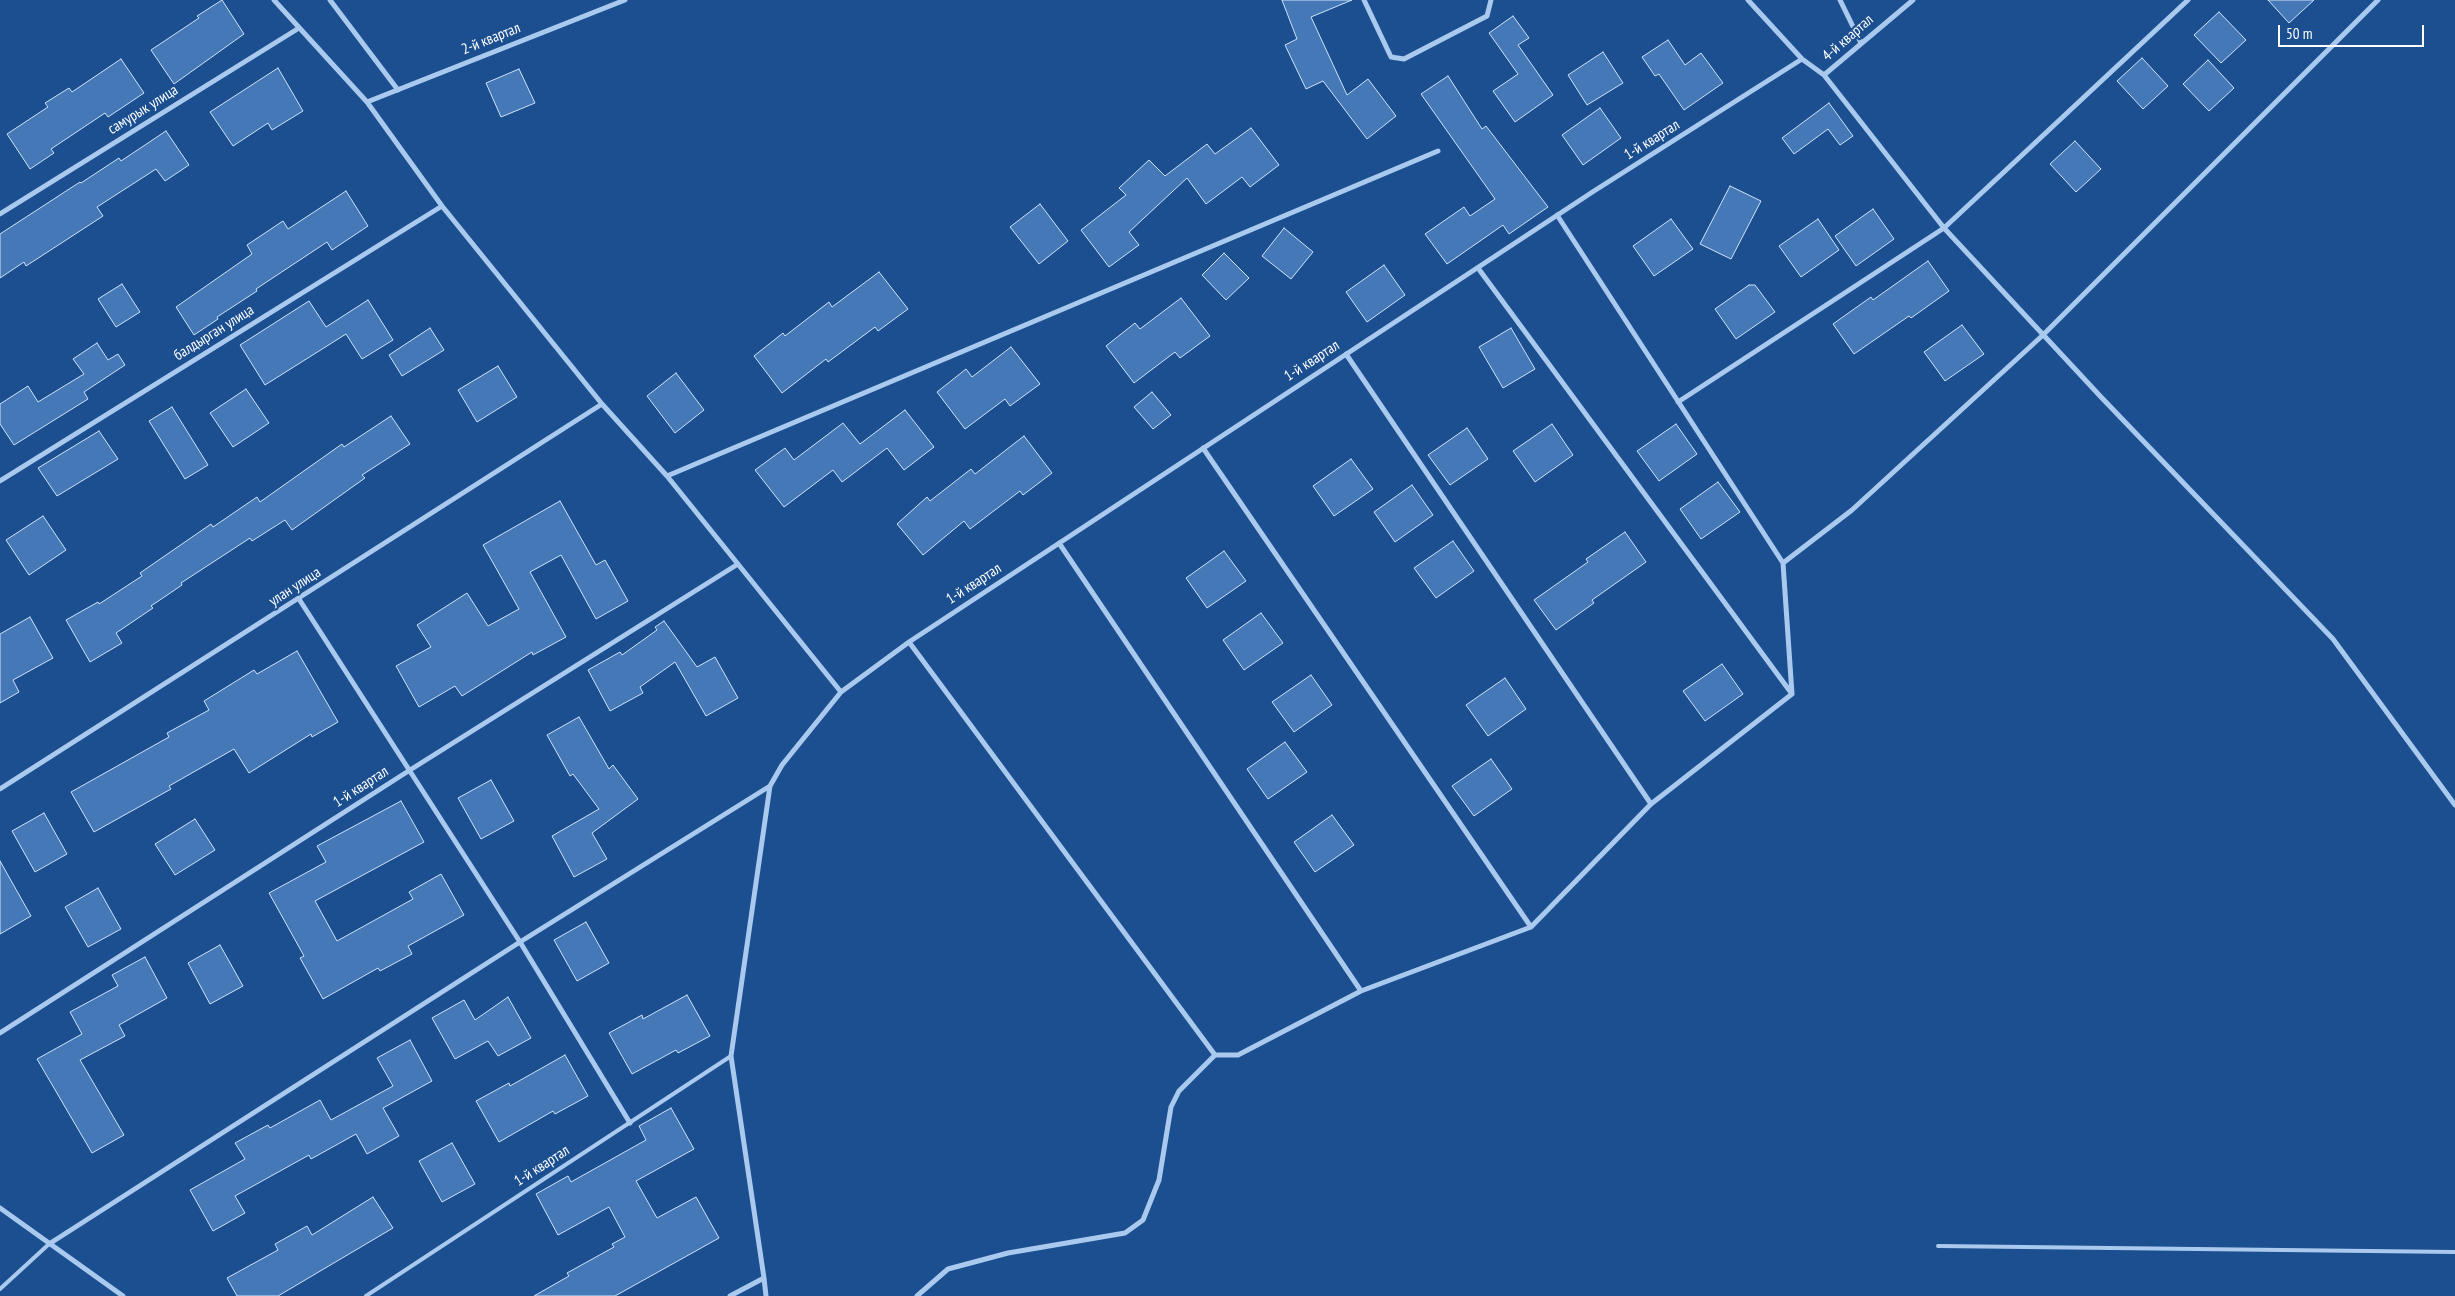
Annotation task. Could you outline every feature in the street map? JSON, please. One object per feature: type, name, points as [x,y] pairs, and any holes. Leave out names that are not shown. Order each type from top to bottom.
[{"type":"street","points":[[274,0],[367,102],[442,206],[602,404],[667,476],[840,692]]},
{"type":"street","points":[[330,0],[398,90]]},
{"type":"street","name":"2-й квартал","points":[[367,102],[625,0]]},
{"type":"street","points":[[1364,0],[1391,57],[1404,58],[1487,16],[1491,0]]},
{"type":"street","points":[[1748,0],[1802,58],[1824,76],[1944,228],[2043,335],[2333,639],[2455,805]]},
{"type":"street","points":[[1840,0],[1860,43]]},
{"type":"street","name":"4-й квартал","points":[[1824,76],[1860,43],[1913,0]]},
{"type":"street","points":[[1678,402],[1944,228],[2188,0]]},
{"type":"street","points":[[1783,564],[1852,510],[2043,335],[2378,0]]},
{"type":"street","name":"самурык улица","points":[[0,214],[298,28]]},
{"type":"street","name":"1-й квартал","points":[[770,786],[782,765],[840,692],[909,642],[1557,216],[1802,58]]},
{"type":"street","points":[[667,476],[1438,151]]},
{"type":"street","name":"балдырган улица","points":[[0,482],[442,206]]},
{"type":"street","points":[[1557,216],[1783,564],[1792,694]]},
{"type":"street","points":[[1478,268],[1792,694]]},
{"type":"street","points":[[1346,354],[1651,804]]},
{"type":"street","name":"улан улица","points":[[0,789],[602,404]]},
{"type":"street","points":[[1204,448],[1531,927]]},
{"type":"street","points":[[1059,543],[1361,991]]},
{"type":"street","name":"1-й квартал","points":[[0,1033],[410,770],[738,564]]},
{"type":"street","points":[[299,599],[520,942],[630,1123]]},
{"type":"street","points":[[909,642],[1215,1055]]},
{"type":"street","points":[[917,1296],[948,1269],[1008,1253],[1125,1234],[1144,1220],[1159,1180],[1171,1107],[1179,1091],[1215,1055],[1238,1055],[1361,991],[1531,927],[1651,804],[1792,694]]},
{"type":"street","points":[[49,1244],[520,942],[770,786]]},
{"type":"street","points":[[766,1296],[731,1056],[770,786]]},
{"type":"street","points":[[0,1208],[123,1296]]},
{"type":"street","points":[[730,1296],[764,1278]]},
{"type":"lane","name":"1-й квартал","points":[[366,1296],[731,1056]]},
{"type":"lane","points":[[0,1290],[49,1244]]},
{"type":"lane","points":[[1938,1246],[2455,1252]]},
{"type":"building","points":[[222,0],[244,34],[174,84],[151,50]]},
{"type":"building","points":[[1282,0],[1352,0],[1311,17],[1347,95],[1368,79],[1396,116],[1367,139],[1323,81],[1306,89],[1285,45],[1297,39]]},
{"type":"building","points":[[2268,0],[2314,0],[2289,23]]},
{"type":"building","points":[[2219,12],[2246,40],[2221,63],[2194,35]]},
{"type":"building","points":[[1513,16],[1529,38],[1518,45],[1553,95],[1515,122],[1493,91],[1518,74],[1489,33]]},
{"type":"building","points":[[1668,40],[1685,65],[1701,53],[1723,83],[1684,110],[1659,74],[1655,76],[1642,57]]},
{"type":"building","points":[[1603,52],[1623,83],[1587,105],[1568,75]]},
{"type":"building","points":[[2142,58],[2168,86],[2143,109],[2117,81]]},
{"type":"building","points":[[121,59],[144,93],[108,117],[105,113],[51,149],[54,153],[30,169],[7,134],[48,107],[45,103],[69,88],[72,92]]},
{"type":"building","points":[[2208,60],[2234,88],[2209,111],[2183,84]]},
{"type":"building","points":[[278,68],[303,111],[272,130],[268,123],[233,146],[210,112]]},
{"type":"building","points":[[519,69],[535,103],[501,117],[486,83]]},
{"type":"building","points":[[1448,76],[1482,129],[1486,126],[1548,207],[1509,234],[1503,225],[1447,264],[1425,234],[1464,207],[1470,216],[1495,199],[1421,94]]},
{"type":"building","points":[[1829,103],[1853,136],[1840,145],[1828,129],[1794,154],[1782,138]]},
{"type":"building","points":[[1600,108],[1621,138],[1583,165],[1562,135]]},
{"type":"building","points":[[1251,128],[1279,165],[1250,187],[1242,177],[1206,204],[1187,178],[1129,232],[1139,245],[1109,267],[1081,230],[1126,195],[1119,188],[1149,160],[1165,176],[1207,144],[1215,154]]},
{"type":"building","points":[[166,131],[189,165],[165,181],[156,169],[97,207],[103,216],[26,266],[24,262],[0,278],[0,234],[80,182],[119,158],[121,161]]},
{"type":"building","points":[[2075,141],[2101,169],[2076,192],[2050,164]]},
{"type":"building","points":[[1730,186],[1761,201],[1731,259],[1700,244]]},
{"type":"building","points":[[346,191],[368,226],[332,250],[327,242],[256,289],[257,291],[217,317],[218,319],[194,335],[176,307],[252,254],[247,245],[283,221],[288,229]]},
{"type":"building","points":[[1040,204],[1068,241],[1039,264],[1010,227]]},
{"type":"building","points":[[1873,209],[1894,239],[1856,266],[1835,236]]},
{"type":"building","points":[[1671,219],[1693,249],[1654,276],[1633,246]]},
{"type":"building","points":[[1818,219],[1839,250],[1801,277],[1779,246]]},
{"type":"building","points":[[1284,228],[1313,252],[1291,279],[1262,256]]},
{"type":"building","points":[[1224,253],[1249,278],[1226,300],[1202,275]]},
{"type":"building","points":[[1928,261],[1949,291],[1911,318],[1909,316],[1854,354],[1833,324],[1871,297],[1873,300]]},
{"type":"building","points":[[1384,265],[1405,295],[1367,322],[1346,292]]},
{"type":"building","points":[[879,272],[908,309],[878,331],[875,327],[828,362],[826,359],[782,393],[754,356],[783,333],[785,336],[829,302],[832,307]]},
{"type":"building","points":[[122,284],[140,312],[116,327],[98,299]]},
{"type":"building","points":[[1749,285],[1755,285],[1775,312],[1736,339],[1715,309]]},
{"type":"building","points":[[1181,298],[1210,336],[1180,358],[1175,352],[1134,383],[1106,346],[1135,323],[1140,329]]},
{"type":"building","points":[[368,300],[393,340],[362,359],[346,334],[265,385],[240,345],[309,301],[326,327]]},
{"type":"building","points":[[1962,325],[1984,354],[1945,381],[1924,352]]},
{"type":"building","points":[[430,328],[444,350],[402,376],[389,355]]},
{"type":"building","points":[[1511,328],[1535,369],[1503,388],[1479,347]]},
{"type":"building","points":[[97,343],[108,360],[118,354],[125,365],[84,392],[88,399],[14,445],[0,424],[0,404],[28,386],[38,402],[84,374],[73,359]]},
{"type":"building","points":[[1011,347],[1040,384],[1010,406],[1005,399],[965,429],[937,392],[966,369],[972,377]]},
{"type":"building","points":[[498,366],[517,397],[477,422],[458,390]]},
{"type":"building","points":[[676,373],[704,410],[675,433],[647,396]]},
{"type":"building","points":[[246,389],[269,423],[233,447],[210,413]]},
{"type":"building","points":[[1152,392],[1171,415],[1153,429],[1134,407]]},
{"type":"building","points":[[172,407],[208,465],[185,479],[149,421]]},
{"type":"building","points":[[905,410],[934,447],[904,470],[887,448],[842,482],[833,470],[784,507],[755,470],[785,448],[794,460],[843,423],[860,444]]},
{"type":"building","points":[[391,416],[410,444],[362,475],[365,478],[292,530],[285,520],[252,541],[250,538],[181,583],[182,585],[151,606],[153,608],[116,633],[122,643],[90,662],[66,620],[98,602],[99,604],[142,576],[140,573],[211,524],[213,527],[257,497],[260,502],[342,444],[344,447]]},
{"type":"building","points":[[1552,424],[1573,455],[1535,482],[1513,451]]},
{"type":"building","points":[[1676,424],[1697,454],[1659,481],[1637,451]]},
{"type":"building","points":[[1467,428],[1488,459],[1450,485],[1428,455]]},
{"type":"building","points":[[99,431],[118,459],[57,496],[38,468]]},
{"type":"building","points":[[1024,436],[1052,473],[1023,495],[1020,491],[970,529],[964,521],[923,555],[897,524],[927,497],[930,501],[971,469],[975,474]]},
{"type":"building","points":[[1351,459],[1373,489],[1334,516],[1313,486]]},
{"type":"building","points":[[1718,482],[1740,512],[1701,539],[1680,509]]},
{"type":"building","points":[[1412,485],[1433,515],[1395,542],[1374,512]]},
{"type":"building","points":[[560,501],[596,565],[605,560],[628,601],[596,619],[561,555],[530,572],[566,637],[533,655],[532,652],[462,696],[455,686],[419,707],[396,666],[431,647],[417,625],[467,593],[488,626],[519,609],[483,545]]},
{"type":"building","points":[[43,516],[66,550],[29,575],[6,540]]},
{"type":"building","points":[[1625,532],[1646,562],[1592,600],[1594,603],[1556,630],[1534,600],[1588,562],[1586,559]]},
{"type":"building","points":[[1453,541],[1474,571],[1436,598],[1414,568]]},
{"type":"building","points":[[1224,551],[1246,581],[1207,608],[1186,578]]},
{"type":"building","points":[[1261,613],[1283,643],[1244,670],[1223,640]]},
{"type":"building","points":[[30,617],[53,658],[13,680],[19,692],[0,703],[0,634]]},
{"type":"building","points":[[664,621],[697,667],[715,657],[738,698],[706,716],[675,662],[640,687],[643,693],[610,711],[588,670],[620,652],[622,655],[657,630],[655,627]]},
{"type":"building","points":[[297,651],[338,722],[312,737],[311,734],[249,773],[234,749],[169,786],[171,789],[94,832],[71,792],[169,737],[167,733],[209,710],[204,701],[254,670],[257,674]]},
{"type":"building","points":[[1722,664],[1743,694],[1705,721],[1683,691]]},
{"type":"building","points":[[1311,675],[1332,705],[1294,732],[1272,702]]},
{"type":"building","points":[[1505,678],[1526,709],[1488,736],[1466,705]]},
{"type":"building","points":[[579,717],[609,769],[613,765],[638,799],[592,833],[607,859],[574,877],[552,836],[599,809],[573,774],[570,776],[547,735]]},
{"type":"building","points":[[1285,742],[1307,772],[1268,799],[1247,769]]},
{"type":"building","points":[[1491,759],[1512,789],[1474,816],[1452,786]]},
{"type":"building","points":[[491,780],[514,821],[481,839],[458,798]]},
{"type":"building","points":[[401,801],[424,842],[315,901],[337,941],[413,899],[409,892],[441,874],[464,915],[408,946],[412,954],[380,971],[378,968],[323,999],[300,958],[304,956],[269,893],[326,862],[317,846]]},
{"type":"building","points":[[44,813],[67,854],[35,872],[12,831]]},
{"type":"building","points":[[1332,815],[1354,845],[1315,872],[1294,842]]},
{"type":"building","points":[[195,819],[215,850],[175,875],[155,844]]},
{"type":"building","points":[[0,861],[31,916],[0,934]]},
{"type":"building","points":[[98,888],[121,929],[88,947],[65,907]]},
{"type":"building","points":[[586,922],[609,963],[577,981],[554,940]]},
{"type":"building","points":[[220,945],[243,986],[210,1004],[188,963]]},
{"type":"building","points":[[145,957],[167,998],[119,1025],[125,1036],[80,1060],[124,1135],[92,1153],[37,1059],[82,1034],[70,1012],[118,986],[112,975]]},
{"type":"building","points":[[687,995],[710,1036],[678,1053],[676,1050],[632,1074],[609,1033],[642,1015],[643,1019]]},
{"type":"building","points":[[508,997],[531,1038],[498,1056],[488,1041],[455,1059],[432,1018],[464,1000],[475,1020]]},
{"type":"building","points":[[410,1040],[432,1081],[383,1108],[399,1136],[367,1154],[356,1134],[311,1159],[309,1155],[235,1196],[245,1213],[213,1231],[190,1190],[245,1159],[235,1143],[268,1125],[270,1128],[320,1100],[331,1120],[393,1086],[377,1058]]},
{"type":"building","points":[[565,1055],[588,1096],[555,1114],[553,1111],[499,1142],[476,1101],[509,1083],[510,1086]]},
{"type":"building","points":[[671,1108],[694,1149],[636,1181],[657,1218],[696,1197],[719,1238],[615,1296],[534,1296],[569,1276],[567,1273],[614,1247],[612,1244],[625,1237],[609,1207],[558,1235],[536,1194],[568,1176],[571,1182],[646,1140],[639,1126]]},
{"type":"building","points":[[452,1143],[475,1184],[442,1202],[419,1161]]},
{"type":"building","points":[[373,1197],[393,1228],[278,1296],[237,1296],[227,1278],[278,1250],[275,1244],[307,1226],[312,1235]]}]
